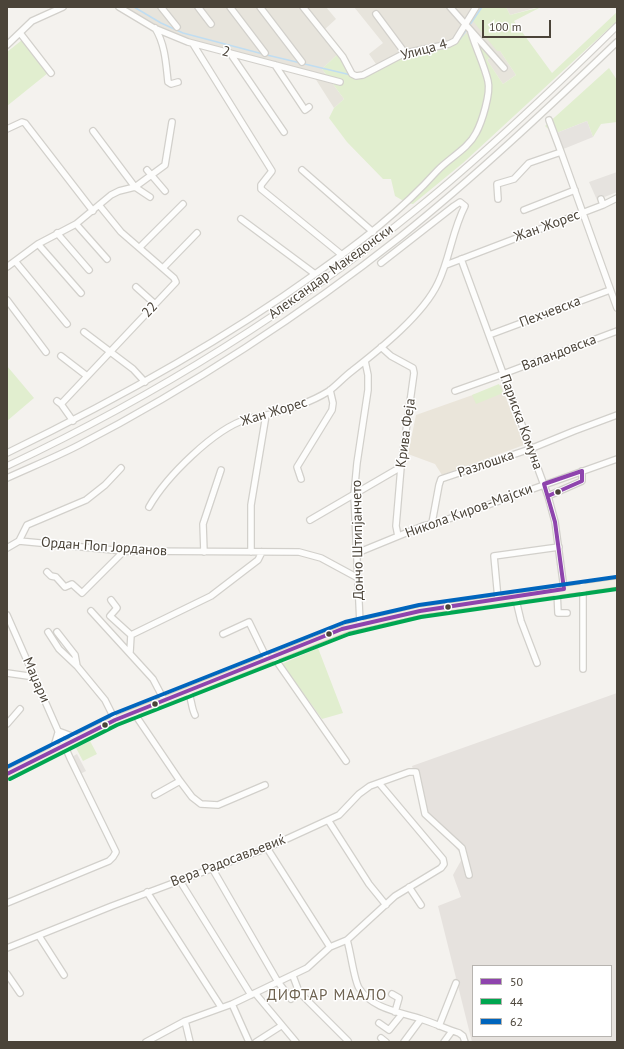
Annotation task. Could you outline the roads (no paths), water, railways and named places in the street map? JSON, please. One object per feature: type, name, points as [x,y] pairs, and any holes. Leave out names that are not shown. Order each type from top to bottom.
[{"type":"main road","points":[[7,774],[116,720],[330,634],[360,624],[420,611],[583,586],[617,583]]},
{"type":"street","points":[[7,45],[32,21],[63,7]]},
{"type":"street","name":"2","points":[[118,7],[154,28],[193,44],[340,82]]},
{"type":"street","points":[[161,7],[177,27]]},
{"type":"street","points":[[198,7],[211,24]]},
{"type":"street","points":[[230,7],[265,53]]},
{"type":"street","points":[[260,7],[302,62]]},
{"type":"street","name":"Улица 4","points":[[303,7],[343,58],[352,74],[356,76],[363,75],[405,53],[449,44],[455,41],[476,7]]},
{"type":"street","points":[[450,7],[471,32],[487,46],[504,68]]},
{"type":"street","points":[[376,14],[405,53]]},
{"type":"street","name":"Александар Македонски","points":[[7,466],[85,428],[175,378],[296,299],[355,257],[418,208],[495,143],[617,26]]},
{"type":"street","points":[[154,28],[161,40],[168,82],[171,84],[178,82]]},
{"type":"street","points":[[7,453],[73,421],[146,382],[227,334],[315,274],[373,232],[425,186],[444,164],[469,142],[476,133],[481,120],[488,86],[471,32]]},
{"type":"street","points":[[20,33],[51,73]]},
{"type":"street","name":"Александар Македонски","points":[[7,478],[79,445],[155,402],[222,361],[309,304],[400,237],[478,171],[546,110],[617,42]]},
{"type":"street","points":[[193,44],[272,171],[261,185],[261,189],[342,255]]},
{"type":"street","points":[[230,53],[284,132]]},
{"type":"street","points":[[274,65],[305,110],[310,107]]},
{"type":"street","points":[[549,120],[617,308]]},
{"type":"street","points":[[7,129],[22,122],[25,123],[93,211]]},
{"type":"street","points":[[7,267],[38,244],[76,224],[115,193],[135,187],[166,163],[172,122]]},
{"type":"street","points":[[93,131],[135,187],[150,197]]},
{"type":"street","points":[[498,198],[496,184],[514,179],[528,163],[561,152]]},
{"type":"street","points":[[147,170],[165,191]]},
{"type":"street","points":[[302,170],[373,232]]},
{"type":"street","points":[[524,210],[575,190]]},
{"type":"street","name":"Жан Жорес","points":[[446,265],[603,205],[617,198]]},
{"type":"street","points":[[601,199],[603,205]]},
{"type":"street","name":"Жан Жорес","points":[[149,507],[162,486],[225,430],[248,418],[266,415],[305,404],[330,390],[365,361],[417,312],[433,294],[446,265],[456,223],[465,206],[460,202],[381,263]]},
{"type":"street","points":[[140,247],[183,204]]},
{"type":"street","name":"22","points":[[73,421],[59,402],[111,352],[176,282],[174,278],[140,247],[121,232],[99,205]]},
{"type":"street","points":[[241,219],[315,274]]},
{"type":"street","points":[[76,224],[107,259]]},
{"type":"street","points":[[57,233],[89,270]]},
{"type":"street","points":[[163,268],[197,233]]},
{"type":"street","points":[[38,244],[81,293]]},
{"type":"street","name":"Париска Комуна","points":[[461,260],[548,496],[559,547],[560,590],[558,613],[567,613]]},
{"type":"street","points":[[15,261],[67,324]]},
{"type":"street","points":[[136,287],[155,304]]},
{"type":"street","name":"Пехчевска","points":[[489,335],[610,290]]},
{"type":"street","points":[[7,300],[46,352]]},
{"type":"street","name":"Валандовска","points":[[455,391],[617,331]]},
{"type":"street","points":[[84,332],[133,369],[146,382]]},
{"type":"street","name":"Крива Феја","points":[[380,347],[414,370],[401,467],[396,526],[398,536]]},
{"type":"street","points":[[61,356],[87,376]]},
{"type":"street","name":"Дончо Штипјанчето","points":[[360,624],[354,495],[357,462],[368,390],[368,374],[365,361]]},
{"type":"street","points":[[301,479],[297,467],[333,407],[330,390]]},
{"type":"street","points":[[251,552],[251,505],[266,415]]},
{"type":"street","name":"Разлошка","points":[[432,524],[441,479],[530,449],[574,431],[617,416]]},
{"type":"street","name":"Никола Киров-Мајски","points":[[357,553],[398,536],[617,459]]},
{"type":"street","points":[[310,520],[401,467]]},
{"type":"street","points":[[7,548],[20,541],[27,525],[86,500],[105,485],[121,468]]},
{"type":"street","points":[[204,552],[203,524],[221,470]]},
{"type":"street","name":"Никола Киров-Мајски","points":[[548,496],[582,481],[582,471]]},
{"type":"street","name":"Ордан Поп Јорданов","points":[[20,541],[124,551],[299,552],[311,554],[358,578]]},
{"type":"street","points":[[498,599],[494,556],[559,547]]},
{"type":"street","points":[[47,572],[51,576],[56,577],[65,587],[72,584],[82,593],[124,551]]},
{"type":"street","points":[[130,635],[211,596],[258,560],[262,552]]},
{"type":"street","points":[[583,586],[583,669]]},
{"type":"street","points":[[515,596],[521,621],[537,663]]},
{"type":"street","points":[[111,600],[117,608],[110,616],[130,635],[130,652]]},
{"type":"street","points":[[91,610],[119,643],[130,652],[153,679],[164,700]]},
{"type":"street","name":"Маџари","points":[[7,615],[64,745],[115,848],[115,854],[109,861],[7,903]]},
{"type":"street","points":[[223,634],[249,622],[270,658],[346,761]]},
{"type":"street","points":[[48,632],[59,649],[77,666],[105,700],[116,720]]},
{"type":"street","points":[[57,632],[75,655],[77,666]]},
{"type":"street","points":[[7,673],[35,677]]},
{"type":"street","points":[[188,691],[193,703],[192,709],[195,715]]},
{"type":"street","points":[[7,724],[20,709]]},
{"type":"street","points":[[134,713],[180,781],[196,801],[206,805],[218,804],[265,786]]},
{"type":"street","points":[[54,750],[58,739],[58,731],[77,738]]},
{"type":"street","name":"Вера Радосављевиќ","points":[[7,948],[147,892],[267,848],[339,815],[359,794],[370,786],[409,772],[416,772],[425,814],[462,848],[469,875]]},
{"type":"street","points":[[155,795],[180,781]]},
{"type":"street","points":[[146,1042],[185,1021],[232,1004],[307,968],[330,947],[347,940],[386,905],[409,887],[441,868],[444,861],[379,783]]},
{"type":"street","points":[[328,820],[369,884],[386,905]]},
{"type":"street","points":[[267,848],[330,947]]},
{"type":"street","points":[[212,868],[278,982],[291,999]]},
{"type":"street","points":[[180,881],[253,994],[296,1042]]},
{"type":"street","points":[[409,887],[421,905]]},
{"type":"street","points":[[147,892],[221,1007]]},
{"type":"street","points":[[39,936],[64,975]]},
{"type":"street","points":[[347,940],[359,988],[378,1005],[452,1031],[463,1036],[465,1042]]},
{"type":"street","points":[[7,974],[20,993]]},
{"type":"street","points":[[293,976],[299,992],[348,1041]]},
{"type":"street","points":[[440,1026],[456,983]]},
{"type":"street","points":[[392,994],[399,998],[395,1012]]},
{"type":"street","points":[[232,1004],[249,1042]]},
{"type":"street","points":[[379,1023],[389,1030],[402,1014]]},
{"type":"street","points":[[404,1042],[421,1019]]},
{"type":"street","points":[[185,1021],[190,1042]]},
{"type":"street","points":[[256,1042],[282,1026]]},
{"type":"street","points":[[444,1042],[452,1031]]},
{"type":"street","points":[[381,1038],[386,1042]]},
{"type":"waterway","points":[[134,7],[161,23],[183,33],[263,54]]},
{"type":"waterway","points":[[469,26],[482,7]]},
{"type":"waterway","points":[[460,39],[467,29]]},
{"type":"waterway","points":[[412,49],[427,46]]},
{"type":"waterway","points":[[267,55],[351,75]]},
{"type":"district","name":"ДИФТАР МААЛО","points":[[327,996]]}]
